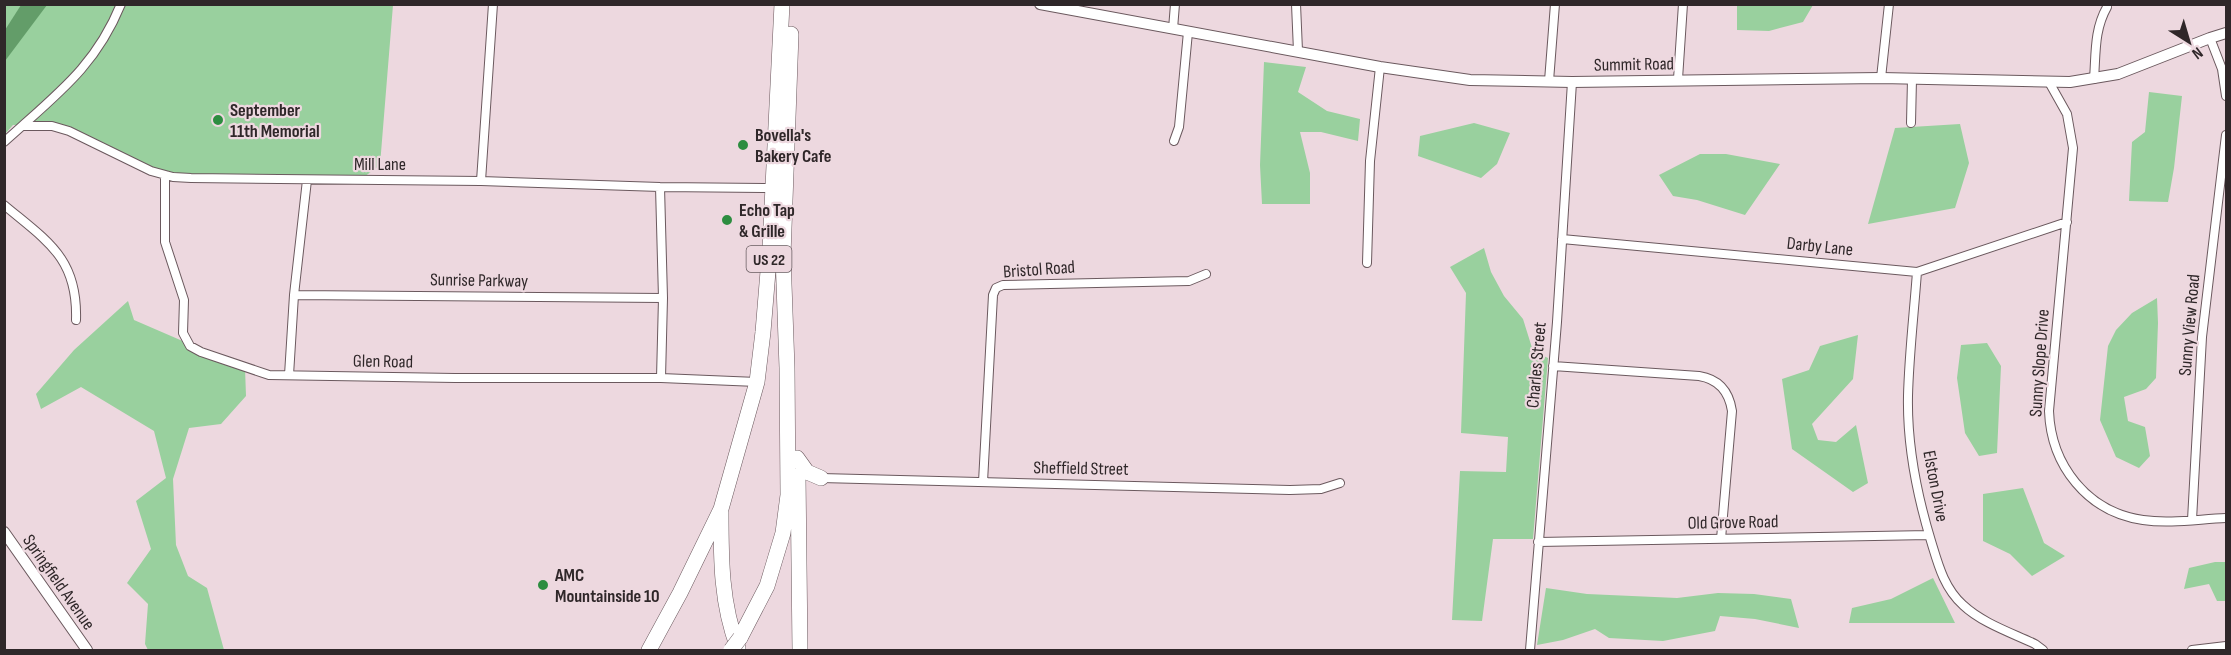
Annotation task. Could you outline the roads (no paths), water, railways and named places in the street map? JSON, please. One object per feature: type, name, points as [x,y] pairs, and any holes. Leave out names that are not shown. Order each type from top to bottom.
[{"type":"highway","name":"US 22","points":[[649,651],[721,509],[757,382],[763,332],[782,4]]},
{"type":"highway","name":"US 22","points":[[736,646],[767,586],[783,532],[788,495],[783,256],[792,4]]},
{"type":"highway","points":[[787,368],[799,498],[800,651]]},
{"type":"highway","points":[[797,458],[807,472],[821,478]]},
{"type":"highway","points":[[799,498],[806,486],[821,478]]},
{"type":"highway","points":[[721,509],[721,561],[725,602],[736,646]]},
{"type":"main road","name":"Summit Road","points":[[1040,4],[1380,67],[1470,80],[1572,82],[1881,78],[2049,82],[2094,79],[2118,74],[2226,33]]},
{"type":"main road","name":"Springfield Avenue","points":[[4,532],[87,651]]},
{"type":"street","points":[[4,142],[57,95],[95,55],[112,26],[121,4]]},
{"type":"street","points":[[481,181],[492,4]]},
{"type":"street","points":[[1173,29],[1175,4]]},
{"type":"street","points":[[1296,4],[1298,51]]},
{"type":"street","points":[[1549,81],[1556,4]]},
{"type":"street","points":[[1678,80],[1683,4]]},
{"type":"street","points":[[1881,78],[1889,4]]},
{"type":"street","points":[[2094,79],[2096,34],[2099,21],[2107,7]]},
{"type":"street","points":[[1174,141],[1179,127],[1188,32]]},
{"type":"street","points":[[2210,38],[2222,69],[2226,96]]},
{"type":"street","points":[[1367,263],[1370,161],[1380,67]]},
{"type":"street","points":[[1911,123],[1912,79]]},
{"type":"street","name":"Charles Street","points":[[1530,651],[1553,366],[1572,82]]},
{"type":"street","name":"Sunny Slope Drive","points":[[2049,82],[2062,103],[2072,136],[2073,160],[2049,411],[2051,433],[2058,455],[2069,475],[2083,492],[2111,511],[2144,520],[2226,518]]},
{"type":"street","name":"Mill Lane","points":[[22,126],[52,126],[69,131],[151,171],[190,178],[481,181],[772,188]]},
{"type":"street","name":"Sunny View Road","points":[[2192,520],[2202,337],[2226,135]]},
{"type":"street","name":"Glen Road","points":[[165,175],[165,242],[184,300],[183,333],[190,346],[201,352],[269,375],[661,378],[757,382]]},
{"type":"street","points":[[289,375],[294,295],[307,180]]},
{"type":"street","points":[[660,186],[663,298],[661,378]]},
{"type":"street","points":[[4,205],[44,238],[66,265],[74,284],[75,320]]},
{"type":"street","name":"Darby Lane","points":[[1562,239],[1917,272],[2067,222]]},
{"type":"street","name":"Elston Drive","points":[[1917,272],[1908,398],[1912,455],[1923,513],[1943,580],[1963,606],[2036,644],[2043,651]]},
{"type":"street","name":"Bristol Road","points":[[983,483],[993,295],[996,288],[1003,285],[1189,281],[1206,274]]},
{"type":"street","name":"Sunrise Parkway","points":[[294,295],[663,298]]},
{"type":"street","points":[[1553,366],[1699,375],[1719,384],[1729,396],[1732,411],[1721,539]]},
{"type":"street","name":"Sheffield Street","points":[[821,478],[1290,490],[1321,489],[1340,483]]},
{"type":"street","name":"Old Grove Road","points":[[1538,543],[1929,535]]},
{"type":"street","points":[[2192,651],[2226,646]]},
{"type":"place","name":"September 11th Memorial","points":[[218,120]]},
{"type":"place","name":"Bovella's Bakery Cafe","points":[[743,145]]},
{"type":"place","name":"Echo Tap & Grille","points":[[727,220]]},
{"type":"place","name":"AMC Mountainside 10","points":[[543,585]]}]
